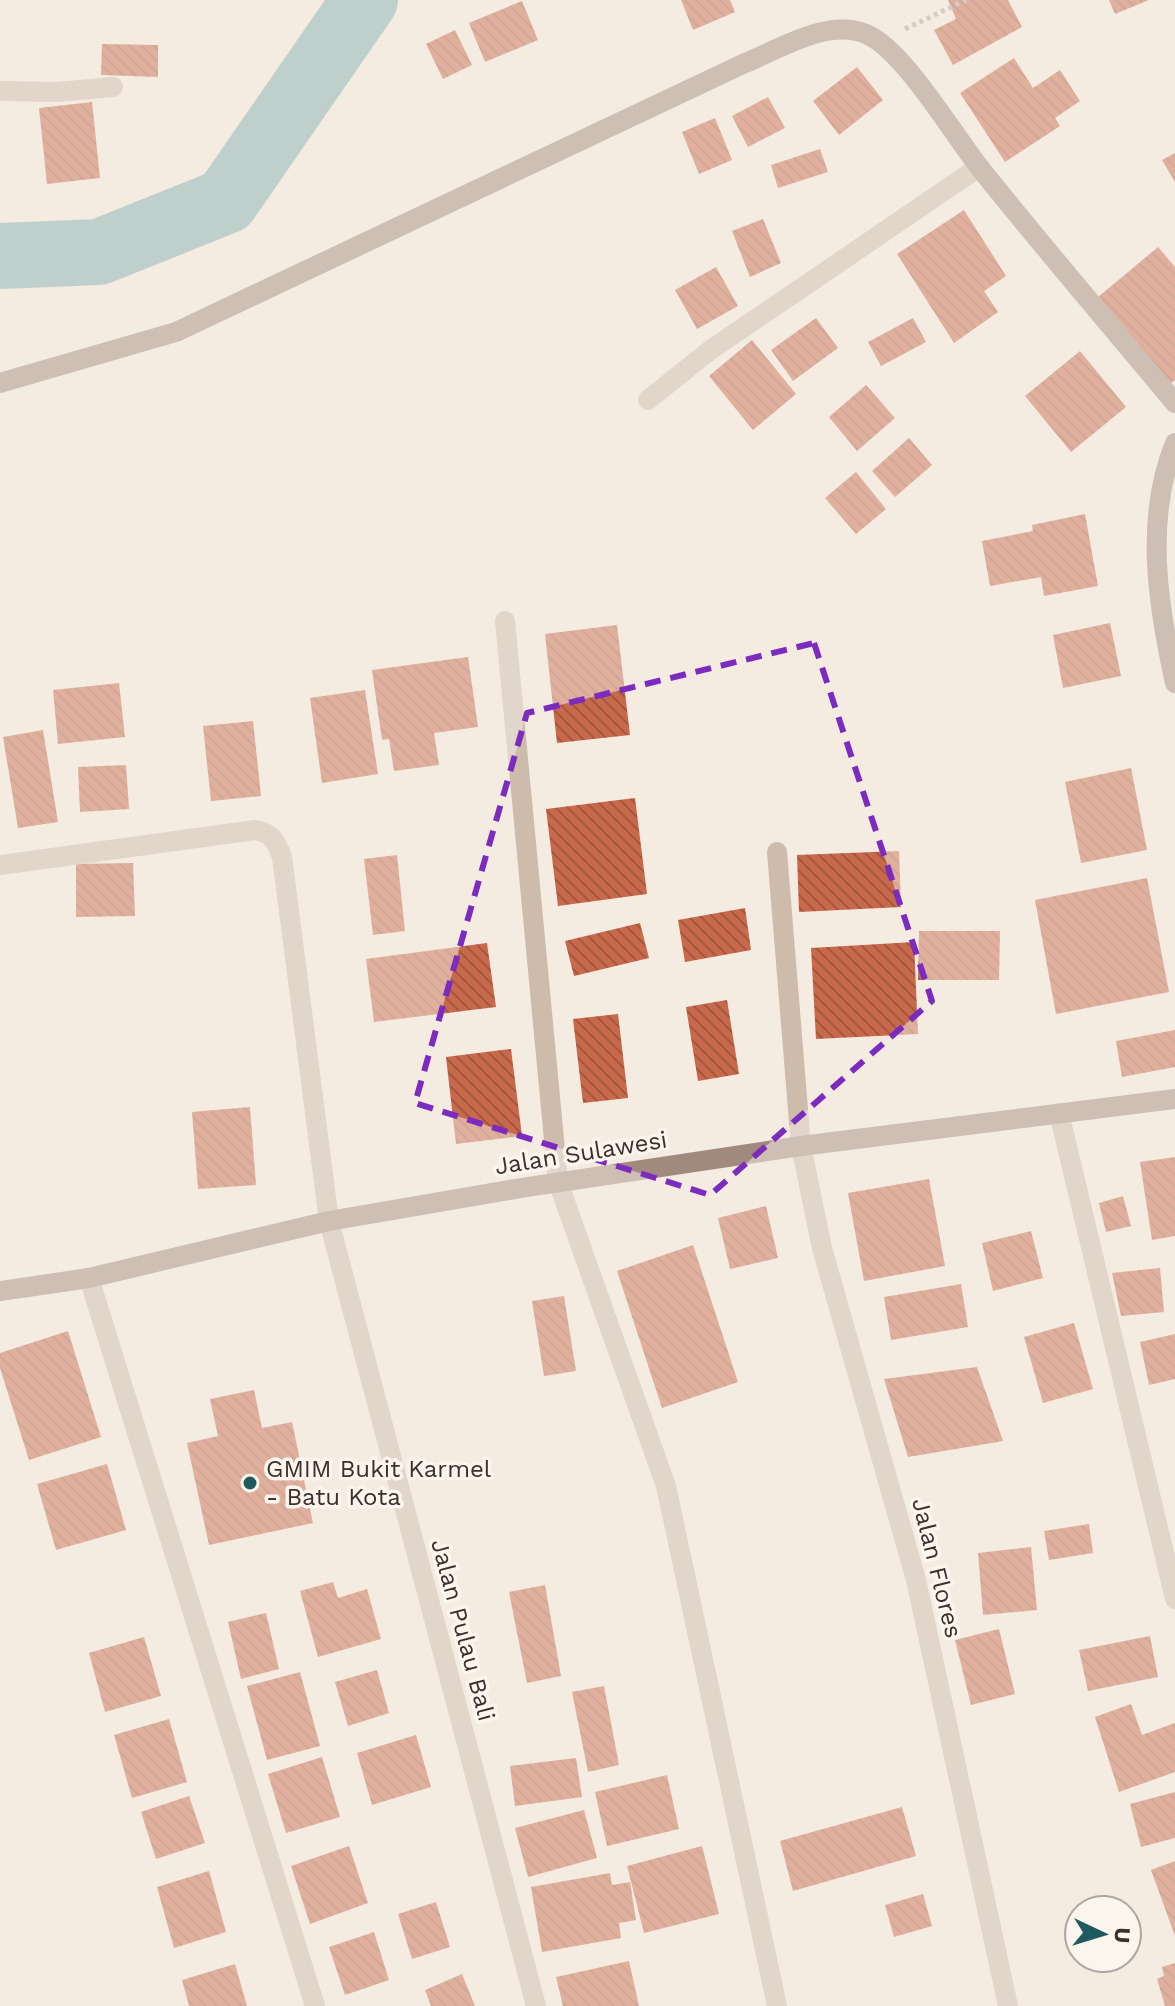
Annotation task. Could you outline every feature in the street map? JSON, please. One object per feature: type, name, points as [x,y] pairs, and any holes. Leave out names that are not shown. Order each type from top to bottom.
[{"type":"main road","points":[[0,383],[176,332],[745,63],[830,30],[864,33],[879,41],[912,77],[979,167],[1175,403]]},
{"type":"main road","points":[[1175,443],[1157,538],[1158,590],[1175,683]]},
{"type":"main road","name":"Jalan Sulawesi","points":[[0,1291],[89,1278],[329,1221],[558,1182],[801,1146],[1175,1099]]},
{"type":"street","points":[[0,91],[57,92],[113,87]]},
{"type":"street","points":[[648,400],[709,351],[979,167]]},
{"type":"street","points":[[505,621],[558,1182],[666,1486],[777,2006]]},
{"type":"street","name":"Jalan Pulau Bali","points":[[0,865],[255,830],[268,833],[282,857],[329,1221],[536,2006]]},
{"type":"street","name":"Jalan Flores","points":[[777,852],[801,1146],[822,1248],[916,1580],[1008,2006]]},
{"type":"street","points":[[1059,1113],[1175,1599]]},
{"type":"street","points":[[89,1278],[315,2006]]},
{"type":"path","points":[[879,41],[966,0]]},
{"type":"highlighted area","points":[[814,643],[932,1001],[710,1195],[415,1103],[527,713]]},
{"type":"building","points":[[681,0],[730,0],[735,12],[693,30]]},
{"type":"building","points":[[948,0],[1008,0],[1022,27],[953,65],[934,30],[956,19]]},
{"type":"building","points":[[1109,0],[1149,0],[1115,14]]},
{"type":"building","points":[[522,1],[538,40],[485,62],[469,23]]},
{"type":"building","points":[[455,30],[472,65],[443,79],[426,44]]},
{"type":"building","points":[[102,44],[158,45],[158,77],[101,75]]},
{"type":"building","points":[[1014,58],[1033,88],[1060,70],[1080,101],[1055,118],[1060,126],[1005,162],[960,93]]},
{"type":"building","points":[[857,67],[883,100],[839,135],[813,101]]},
{"type":"building","points":[[768,97],[785,128],[748,147],[732,116]]},
{"type":"building","points":[[92,102],[100,178],[47,184],[39,108]]},
{"type":"building","points":[[715,118],[732,160],[699,174],[682,132]]},
{"type":"building","points":[[820,149],[828,172],[778,188],[771,165]]},
{"type":"building","points":[[1175,153],[1175,182],[1162,160]]},
{"type":"building","points":[[964,210],[1006,276],[984,291],[998,312],[954,343],[897,254]]},
{"type":"building","points":[[763,219],[781,263],[750,277],[732,231]]},
{"type":"building","points":[[1158,247],[1175,267],[1175,380],[1170,384],[1097,298]]},
{"type":"building","points":[[716,267],[738,306],[697,329],[675,290]]},
{"type":"building","points":[[816,318],[838,348],[793,381],[771,350]]},
{"type":"building","points":[[913,318],[926,342],[881,366],[868,342]]},
{"type":"building","points":[[752,340],[796,394],[753,430],[709,376]]},
{"type":"building","points":[[1080,351],[1126,407],[1071,452],[1025,396]]},
{"type":"building","points":[[866,385],[895,418],[857,451],[829,417]]},
{"type":"building","points":[[909,438],[932,465],[895,497],[872,471]]},
{"type":"building","points":[[856,472],[886,509],[856,534],[825,498]]},
{"type":"building","points":[[1085,514],[1098,586],[1044,596],[1041,577],[990,586],[982,541],[1033,531],[1032,525]]},
{"type":"building","points":[[1110,623],[1121,676],[1063,688],[1053,635]]},
{"type":"building","points":[[617,625],[630,735],[557,743],[545,634]]},
{"type":"building","points":[[468,657],[478,727],[434,733],[439,765],[394,771],[389,739],[382,740],[372,670]]},
{"type":"building","points":[[119,683],[125,737],[58,744],[53,690]]},
{"type":"building","points":[[365,690],[378,774],[322,783],[310,698]]},
{"type":"building","points":[[253,721],[261,796],[211,801],[203,726]]},
{"type":"building","points":[[43,730],[58,822],[18,828],[3,737]]},
{"type":"building","points":[[126,765],[129,809],[80,812],[78,767]]},
{"type":"building","points":[[1131,768],[1147,850],[1081,863],[1065,782]]},
{"type":"building","points":[[635,798],[647,894],[558,906],[546,809]]},
{"type":"building","points":[[899,851],[901,907],[799,912],[797,855]]},
{"type":"building","points":[[397,855],[405,931],[373,935],[364,859]]},
{"type":"building","points":[[133,863],[135,916],[76,917],[76,864]]},
{"type":"building","points":[[1147,878],[1169,992],[1056,1014],[1035,900]]},
{"type":"building","points":[[745,908],[751,950],[685,962],[678,920]]},
{"type":"building","points":[[640,923],[649,958],[574,976],[565,941]]},
{"type":"building","points":[[919,931],[1000,931],[999,980],[918,980]]},
{"type":"building","points":[[914,942],[918,1034],[816,1039],[811,948]]},
{"type":"building","points":[[487,943],[496,1007],[374,1022],[366,959]]},
{"type":"building","points":[[727,1000],[739,1074],[698,1081],[686,1007]]},
{"type":"building","points":[[618,1014],[628,1098],[583,1103],[573,1019]]},
{"type":"building","points":[[1175,1030],[1175,1067],[1122,1077],[1116,1041]]},
{"type":"building","points":[[511,1049],[522,1136],[456,1144],[446,1057]]},
{"type":"building","points":[[250,1107],[256,1185],[198,1189],[192,1112]]},
{"type":"building","points":[[1175,1157],[1175,1236],[1152,1240],[1140,1162]]},
{"type":"building","points":[[929,1179],[945,1266],[864,1281],[848,1193]]},
{"type":"building","points":[[1123,1196],[1131,1226],[1106,1232],[1099,1203]]},
{"type":"building","points":[[766,1206],[778,1258],[730,1269],[718,1218]]},
{"type":"building","points":[[1031,1231],[1043,1278],[993,1291],[982,1243]]},
{"type":"building","points":[[693,1245],[738,1382],[662,1408],[617,1271]]},
{"type":"building","points":[[1160,1268],[1164,1312],[1121,1316],[1112,1273]]},
{"type":"building","points":[[961,1284],[968,1327],[891,1340],[884,1297]]},
{"type":"building","points":[[564,1296],[576,1371],[544,1376],[532,1301]]},
{"type":"building","points":[[1074,1323],[1093,1389],[1043,1403],[1024,1337]]},
{"type":"building","points":[[68,1331],[101,1437],[29,1460],[0,1368],[0,1353]]},
{"type":"building","points":[[1175,1334],[1175,1379],[1149,1385],[1140,1342]]},
{"type":"building","points":[[977,1367],[1003,1441],[908,1457],[884,1379]]},
{"type":"building","name":"GMIM Bukit Karmel - Batu Kota","points":[[254,1390],[262,1428],[292,1422],[313,1523],[209,1545],[187,1443],[218,1436],[210,1399]]},
{"type":"building","points":[[107,1464],[126,1530],[56,1550],[37,1484]]},
{"type":"building","points":[[1089,1524],[1093,1553],[1049,1560],[1044,1531]]},
{"type":"building","points":[[1031,1547],[1037,1610],[983,1615],[978,1553]]},
{"type":"building","points":[[333,1582],[338,1598],[367,1589],[381,1639],[318,1657],[300,1591]]},
{"type":"building","points":[[545,1585],[561,1676],[527,1683],[509,1592]]},
{"type":"building","points":[[266,1613],[279,1669],[241,1679],[228,1622]]},
{"type":"building","points":[[999,1629],[1015,1694],[971,1705],[955,1640]]},
{"type":"building","points":[[1150,1636],[1158,1677],[1088,1691],[1079,1650]]},
{"type":"building","points":[[144,1637],[161,1696],[105,1712],[89,1653]]},
{"type":"building","points":[[377,1670],[389,1713],[348,1726],[335,1682]]},
{"type":"building","points":[[300,1672],[320,1746],[267,1760],[247,1686]]},
{"type":"building","points":[[604,1686],[619,1765],[588,1772],[572,1692]]},
{"type":"building","points":[[1131,1704],[1142,1735],[1175,1723],[1175,1772],[1119,1792],[1095,1717]]},
{"type":"building","points":[[169,1719],[187,1782],[132,1798],[114,1735]]},
{"type":"building","points":[[416,1735],[431,1787],[372,1805],[357,1753]]},
{"type":"building","points":[[322,1757],[340,1817],[286,1833],[268,1774]]},
{"type":"building","points":[[576,1758],[582,1797],[515,1806],[510,1766]]},
{"type":"building","points":[[667,1775],[679,1829],[607,1846],[595,1792]]},
{"type":"building","points":[[1175,1792],[1175,1838],[1141,1847],[1130,1804]]},
{"type":"building","points":[[189,1796],[205,1843],[156,1859],[141,1812]]},
{"type":"building","points":[[902,1807],[916,1856],[793,1891],[780,1841]]},
{"type":"building","points":[[584,1810],[597,1858],[528,1877],[515,1828]]},
{"type":"building","points":[[349,1846],[368,1903],[310,1924],[291,1866]]},
{"type":"building","points":[[702,1846],[719,1914],[644,1933],[627,1866]]},
{"type":"building","points":[[1175,1861],[1175,1936],[1151,1870]]},
{"type":"building","points":[[209,1871],[226,1932],[174,1948],[157,1887]]},
{"type":"building","points":[[610,1873],[612,1885],[630,1882],[636,1920],[619,1923],[621,1938],[542,1952],[531,1887]]},
{"type":"building","points":[[923,1894],[932,1926],[894,1937],[885,1905]]},
{"type":"building","points":[[436,1902],[450,1947],[412,1959],[398,1914]]},
{"type":"building","points":[[374,1932],[389,1980],[345,1995],[329,1947]]},
{"type":"building","points":[[629,1961],[639,2006],[563,2006],[556,1977]]},
{"type":"building","points":[[1175,1963],[1175,2006],[1165,2006],[1157,1979],[1164,1976],[1162,1967]]},
{"type":"building","points":[[235,1964],[247,2006],[189,2006],[182,1980]]},
{"type":"building","points":[[462,1974],[475,2006],[431,2006],[425,1990]]},
{"type":"waterway","points":[[0,256],[99,252],[226,201],[365,0]]},
{"type":"place","name":"GMIM Bukit Karmel - Batu Kota","points":[[250,1483]]}]
